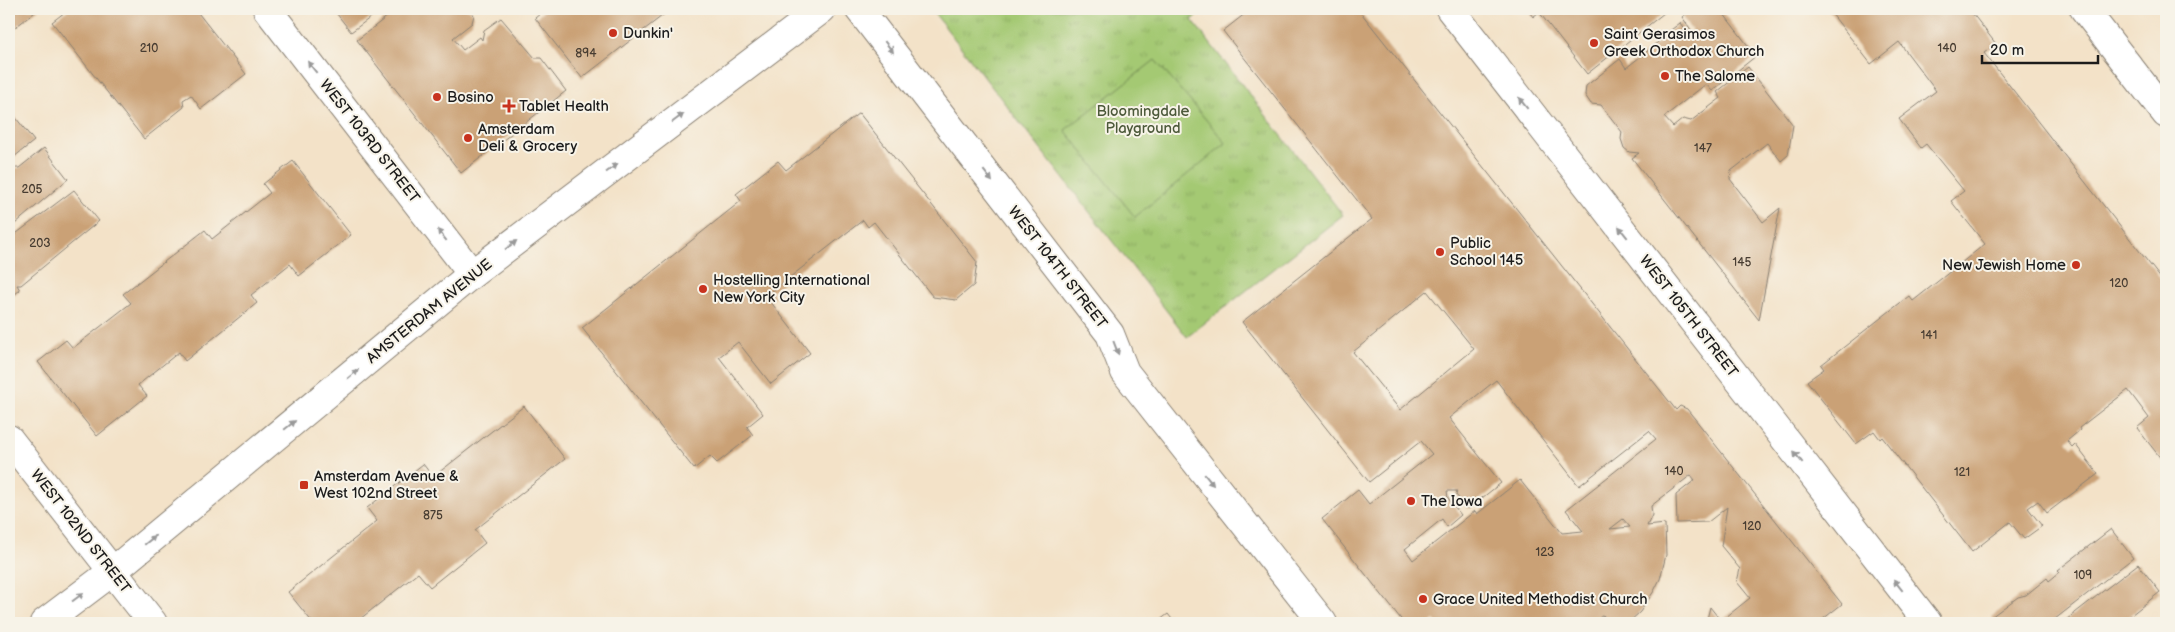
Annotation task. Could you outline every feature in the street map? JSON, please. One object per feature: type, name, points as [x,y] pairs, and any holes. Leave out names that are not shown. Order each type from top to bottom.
[{"type":"street","name":"WEST 103RD STREET","points":[[267,9],[472,274]]},
{"type":"street","name":"AMSTERDAM AVENUE","points":[[44,623],[113,571],[472,274],[822,9]]},
{"type":"street","name":"WEST 104TH STREET","points":[[859,9],[1110,334],[1124,372],[1323,623]]},
{"type":"street","name":"WEST 105TH STREET","points":[[1450,9],[1928,623]]},
{"type":"street","points":[[2084,9],[2166,114]]},
{"type":"street","name":"WEST 102ND STREET","points":[[9,440],[153,623]]},
{"type":"green space","name":"Bloomingdale Playground","points":[[941,9],[1206,9],[1192,20],[1343,215],[1187,337],[935,14]]},
{"type":"green space","points":[[1155,60],[1226,143],[1135,217],[1065,130]]},
{"type":"building","points":[[9,9],[39,9],[9,32]]},
{"type":"building","points":[[69,9],[195,9],[246,74],[201,109],[191,95],[183,100],[184,107],[144,139],[52,22]]},
{"type":"building","points":[[333,9],[382,9],[351,32]]},
{"type":"building","points":[[397,9],[406,11],[410,9],[469,9],[474,15],[472,23],[453,38],[463,50],[480,37],[482,40],[484,30],[501,18],[535,58],[541,58],[566,91],[461,173],[357,40]]},
{"type":"building","points":[[546,9],[671,9],[582,78],[535,18]]},
{"type":"building","name":"Public School 145","points":[[1251,9],[1358,9],[1676,410],[1680,406],[1687,409],[1842,604],[1818,623],[1706,623],[1710,607],[1721,621],[1750,598],[1737,582],[1740,569],[1721,546],[1727,507],[1708,522],[1677,523],[1676,495],[1695,480],[1691,475],[1651,506],[1652,515],[1647,526],[1665,524],[1666,555],[1660,579],[1654,591],[1640,612],[1628,623],[1610,623],[1603,615],[1593,623],[1437,623],[1434,620],[1430,623],[1404,623],[1322,519],[1358,490],[1369,504],[1432,454],[1421,441],[1369,482],[1242,322],[1372,219],[1223,31]],"holes":[[[1427,291],[1474,349],[1400,410],[1353,352]],[[1496,380],[1579,486],[1649,431],[1656,439],[1566,510],[1583,531],[1562,533],[1520,480],[1477,514],[1475,511],[1413,560],[1405,549],[1442,519],[1447,527],[1461,515],[1448,498],[1447,491],[1457,491],[1456,495],[1468,509],[1501,483],[1449,418]],[[1623,519],[1630,527],[1610,529]]]},
{"type":"building","name":"Saint Gerasimos Greek Orthodox Church","points":[[1527,9],[1669,9],[1587,74],[1539,12],[1533,17]]},
{"type":"building","points":[[1693,9],[1720,9],[1756,56],[1712,91],[1706,84],[1664,117],[1673,127],[1683,119],[1691,121],[1721,98],[1717,92],[1748,67],[1793,125],[1788,155],[1781,161],[1767,143],[1731,171],[1730,179],[1763,222],[1780,208],[1759,320],[1632,158],[1639,153],[1629,152],[1624,148],[1621,139],[1622,132],[1601,105],[1591,104],[1585,95],[1586,86],[1620,59],[1626,68],[1668,35],[1667,33],[1680,23],[1688,34],[1692,31],[1682,17]]},
{"type":"building","points":[[1828,9],[1969,9],[1996,44],[1984,53],[2166,285],[2166,465],[2137,428],[2149,418],[2128,390],[2079,428],[2080,430],[2067,441],[2072,447],[2075,444],[2098,474],[2047,513],[2038,501],[2028,508],[2042,526],[2024,539],[2010,522],[1972,552],[1882,437],[1880,439],[1874,431],[1856,444],[1807,381],[1824,369],[1821,365],[1909,296],[1913,301],[1985,244],[1951,201],[1964,191],[1926,144],[1921,148],[1899,119],[1936,91],[1899,42],[1871,64]]},
{"type":"building","points":[[9,109],[34,141],[9,161]]},
{"type":"building","name":"Hostelling International New York City","points":[[859,113],[977,262],[974,285],[956,300],[933,297],[874,222],[868,227],[863,220],[771,292],[775,297],[770,301],[810,353],[771,384],[738,342],[719,357],[763,414],[747,427],[753,435],[717,463],[710,456],[694,469],[582,328],[741,201],[736,194],[778,161],[786,170]]},
{"type":"building","points":[[44,148],[68,179],[9,229],[9,172],[14,168],[19,168]]},
{"type":"building","points":[[293,161],[351,235],[299,276],[290,264],[251,295],[257,303],[185,361],[179,352],[138,385],[147,396],[97,436],[38,362],[66,340],[73,348],[131,303],[123,294],[205,230],[212,239],[270,193],[263,184]]},
{"type":"building","points":[[74,190],[99,221],[21,285],[17,285],[20,290],[9,299],[9,239]]},
{"type":"building","points":[[524,406],[565,459],[475,530],[485,543],[430,587],[418,573],[355,623],[313,623],[288,592],[377,521],[367,508],[423,464],[433,477]]},
{"type":"building","points":[[2111,529],[2133,558],[2050,623],[1996,623],[1991,617],[2018,597],[2026,595],[2047,578],[2049,581],[2060,572],[2058,570]]},
{"type":"building","points":[[2138,564],[2160,592],[2121,623],[2062,623]]},
{"type":"building","points":[[1168,614],[1175,623],[1156,623]]},
{"type":"place","name":"Dunkin'","points":[[613,33]]},
{"type":"place","name":"Saint Gerasimos Greek Orthodox Church","points":[[1594,43]]},
{"type":"place","name":"The Salome","points":[[1665,76]]},
{"type":"place","name":"Bosino","points":[[437,97]]},
{"type":"place","name":"Tablet Health","points":[[509,106]]},
{"type":"place","name":"Amsterdam Deli & Grocery","points":[[468,138]]},
{"type":"place","name":"Public School 145","points":[[1440,252]]},
{"type":"place","name":"New Jewish Home","points":[[2076,265]]},
{"type":"place","name":"Hostelling International New York City","points":[[703,289]]},
{"type":"place","name":"Amsterdam Avenue & West 102nd Street","points":[[304,485]]},
{"type":"place","name":"The Iowa","points":[[1411,501]]},
{"type":"place","name":"Grace United Methodist Church","points":[[1423,599]]}]
